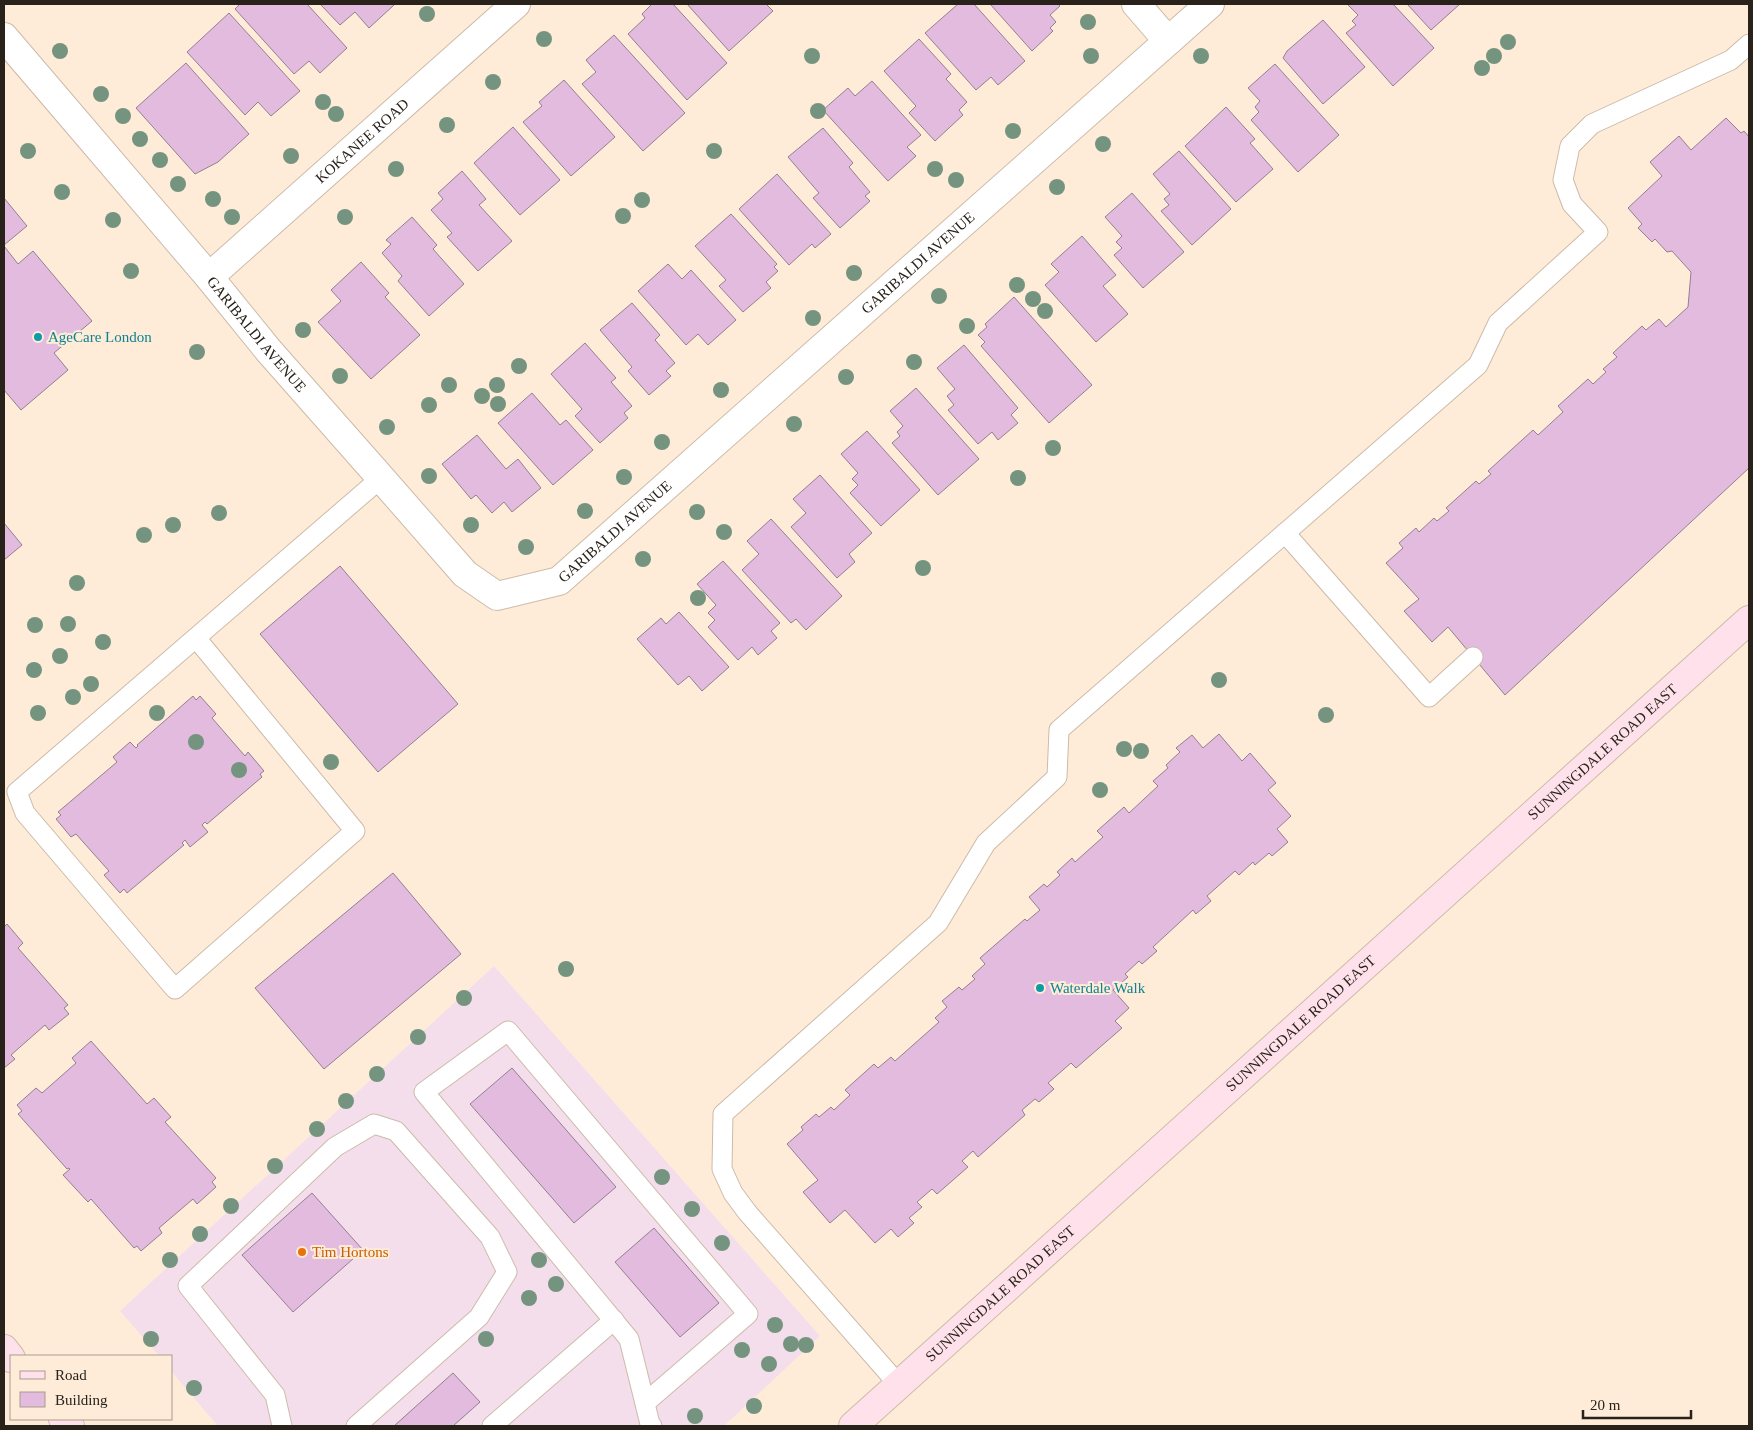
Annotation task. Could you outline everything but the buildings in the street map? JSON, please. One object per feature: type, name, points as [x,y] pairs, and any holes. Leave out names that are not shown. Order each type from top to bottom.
[{"type":"main road","name":"SUNNINGDALE ROAD EAST","points":[[853,1426],[1749,620]]},
{"type":"street","name":"KOKANEE ROAD","points":[[209,277],[516,4]]},
{"type":"street","points":[[1136,4],[1168,41]]},
{"type":"street","name":"GARIBALDI AVENUE","points":[[4,37],[209,277],[269,352],[465,574],[497,596],[559,581],[1210,4]]},
{"type":"lane","points":[[899,1385],[747,1212],[733,1193],[722,1169],[723,1114],[938,923],[986,842],[1057,777],[1059,730],[1478,366],[1498,323],[1598,232],[1572,204],[1564,180],[1570,146],[1592,124],[1731,60],[1749,44]]},
{"type":"lane","points":[[196,638],[355,831],[175,989],[25,813],[17,792],[381,478]]},
{"type":"lane","points":[[1285,533],[1429,697],[1473,657]]},
{"type":"lane","points":[[645,1403],[748,1314],[508,1031],[424,1092],[629,1339],[650,1425]]},
{"type":"lane","points":[[282,1426],[276,1395],[188,1286],[335,1147],[374,1124],[396,1131],[490,1237],[506,1272],[479,1317],[356,1426]]},
{"type":"lane","points":[[492,1426],[614,1320]]},
{"type":"shaded area","points":[[494,966],[820,1336],[724,1426],[218,1426],[172,1372],[172,1355],[158,1355],[120,1311]]},
{"type":"place","name":"AgeCare London","points":[[38,337]]},
{"type":"place","name":"Waterdale Walk","points":[[1040,988]]},
{"type":"place","name":"Tim Hortons","points":[[302,1252]]}]
